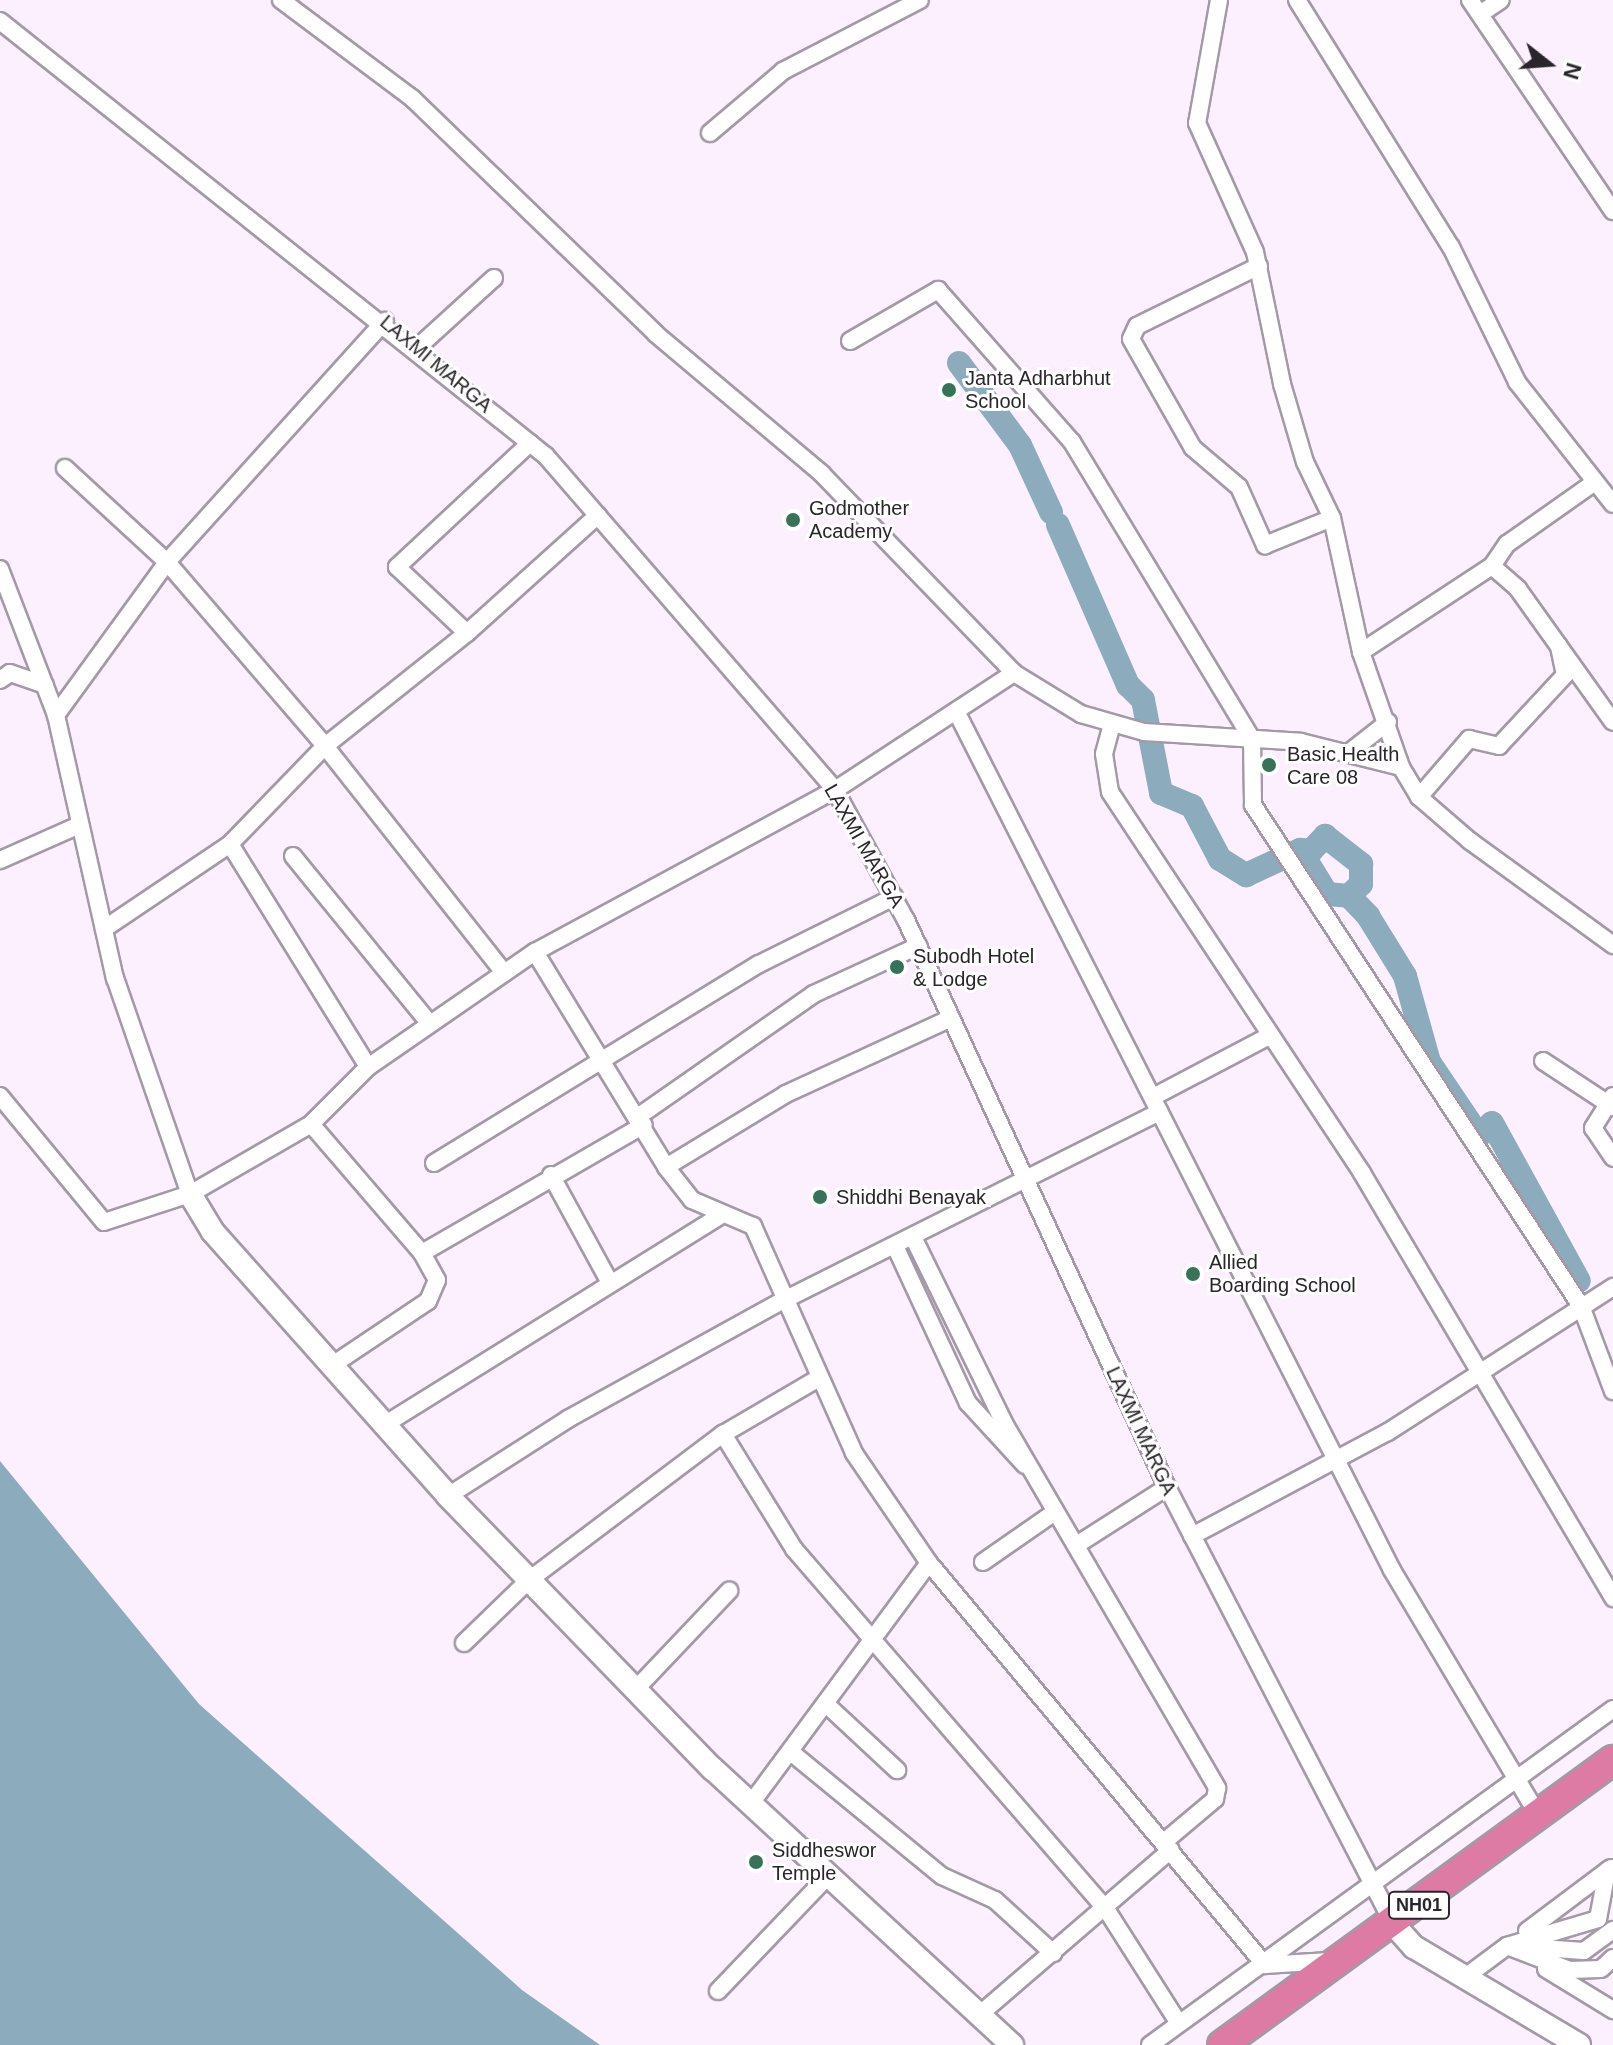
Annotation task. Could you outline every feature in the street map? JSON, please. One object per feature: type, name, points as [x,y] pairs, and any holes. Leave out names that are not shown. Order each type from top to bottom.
[{"type":"highway","name":"NH01","points":[[1222,2045],[1394,1925],[1613,1760]]},
{"type":"street","points":[[281,0],[412,98],[656,334],[822,474],[1014,673],[1081,714],[1112,724],[1151,733],[1252,739],[1351,751],[1401,767]]},
{"type":"street","points":[[710,133],[783,71],[920,0]]},
{"type":"street","points":[[1219,0],[1197,123],[1259,266],[1297,436],[1332,518],[1361,652],[1388,722],[1401,767],[1419,797],[1613,945]]},
{"type":"street","points":[[1297,0],[1451,247],[1517,382],[1613,504]]},
{"type":"street","points":[[1501,0],[1475,7],[1613,211]]},
{"type":"street","name":"LAXMI MARGA","points":[[0,21],[385,321],[530,443],[598,515],[835,790],[918,946],[1167,1487],[1394,1925]]},
{"type":"street","points":[[1259,266],[1137,326],[1131,339],[1193,448],[1239,487],[1265,545],[1332,518]]},
{"type":"street","points":[[417,348],[494,278]]},
{"type":"street","points":[[850,341],[938,290],[996,363],[1072,442],[1252,739],[1253,805],[1581,1306],[1613,1391]]},
{"type":"street","points":[[56,715],[167,562],[385,321]]},
{"type":"street","points":[[467,633],[397,567],[530,443]]},
{"type":"street","points":[[65,468],[167,562],[325,746],[504,973]]},
{"type":"street","points":[[1361,652],[1492,566],[1507,544],[1595,482]]},
{"type":"street","points":[[104,929],[230,844],[325,746],[467,633],[598,515]]},
{"type":"street","points":[[1492,566],[1559,646],[1613,722]]},
{"type":"street","points":[[0,569],[56,715],[77,826],[104,929],[190,1194],[213,1232],[448,1496],[635,1690],[826,1878],[1012,2045]]},
{"type":"street","points":[[1419,797],[1469,739],[1499,746],[1565,675],[1559,646]]},
{"type":"street","points":[[0,680],[10,673],[45,685]]},
{"type":"street","points":[[0,1096],[104,1222],[190,1194],[311,1124],[368,1067],[535,952],[835,790],[1014,673]]},
{"type":"street","points":[[956,711],[1338,1460],[1515,1782],[1538,1815]]},
{"type":"street","points":[[1351,751],[1388,722]]},
{"type":"street","points":[[1112,724],[1104,754],[1110,792],[1271,1035],[1481,1374],[1613,1598]]},
{"type":"street","points":[[0,860],[77,826]]},
{"type":"street","points":[[230,844],[368,1067]]},
{"type":"street","points":[[293,856],[429,1023]]},
{"type":"street","points":[[434,1163],[815,932],[894,897]]},
{"type":"street","points":[[422,1253],[641,1121],[814,994],[918,946]]},
{"type":"street","points":[[535,952],[641,1121],[666,1167],[692,1200],[753,1226],[817,1379],[885,1507],[1265,1965]]},
{"type":"street","points":[[666,1167],[786,1094],[949,1019]]},
{"type":"street","points":[[448,1496],[568,1419],[784,1300],[1026,1180],[1271,1035]]},
{"type":"street","points":[[1543,1061],[1610,1102],[1593,1128],[1613,1158]]},
{"type":"street","points":[[311,1124],[422,1253],[437,1280],[428,1301],[331,1366]]},
{"type":"street","points":[[551,1175],[609,1281]]},
{"type":"street","points":[[384,1425],[609,1281],[723,1214]]},
{"type":"street","points":[[913,1237],[1055,1512],[1078,1544],[1217,1788],[1215,1799],[1106,1909],[979,2015]]},
{"type":"street","points":[[895,1246],[968,1403],[1009,1452],[1031,1466]]},
{"type":"street","points":[[1192,1536],[1338,1460],[1481,1374],[1613,1287]]},
{"type":"street","points":[[464,1643],[529,1580],[723,1434],[817,1379]]},
{"type":"street","points":[[723,1434],[794,1549],[1106,1909],[1178,2022]]},
{"type":"street","points":[[1078,1544],[1167,1487]]},
{"type":"street","points":[[983,1562],[1055,1512]]},
{"type":"street","points":[[752,1802],[792,1753],[929,1563]]},
{"type":"street","points":[[635,1690],[729,1591]]},
{"type":"street","points":[[827,1705],[897,1770]]},
{"type":"street","points":[[1150,2045],[1178,2022],[1265,1965],[1613,1709]]},
{"type":"street","points":[[792,1753],[942,1876],[995,1900],[1053,1953]]},
{"type":"street","points":[[1464,1978],[1610,1869]]},
{"type":"street","points":[[1507,1946],[1598,1919],[1610,1869]]},
{"type":"street","points":[[718,1991],[826,1878]]},
{"type":"street","points":[[1394,1925],[1464,1978],[1579,2045]]},
{"type":"street","points":[[1507,1946],[1584,1951],[1613,1930]]},
{"type":"street","points":[[1507,1946],[1570,1970],[1601,1969],[1613,1958]]},
{"type":"street","points":[[1507,1946],[1613,2010]]},
{"type":"street","points":[[1265,1965],[1342,1959]]},
{"type":"water","points":[[0,1461],[199,1704],[522,1990],[600,2045],[0,2045]]},
{"type":"waterway","points":[[959,363],[1020,445],[1051,512]]},
{"type":"waterway","points":[[1058,525],[1128,685],[1143,700],[1161,793],[1192,806],[1220,859],[1246,875],[1300,850],[1327,894],[1349,896],[1368,916],[1405,976],[1429,1062],[1479,1136],[1492,1123],[1579,1281]]},
{"type":"waterway","points":[[1300,850],[1311,851],[1325,836],[1361,864],[1361,884],[1349,896]]},
{"type":"place","name":"Janta Adharbhut School","points":[[949,390]]},
{"type":"place","name":"Godmother Academy","points":[[793,520]]},
{"type":"place","name":"Basic Health Care 08","points":[[1269,765]]},
{"type":"place","name":"Subodh Hotel & Lodge","points":[[897,967]]},
{"type":"place","name":"Shiddhi Benayak","points":[[820,1197]]},
{"type":"place","name":"Allied Boarding School","points":[[1193,1274]]},
{"type":"place","name":"Siddheswor Temple","points":[[756,1862]]}]
